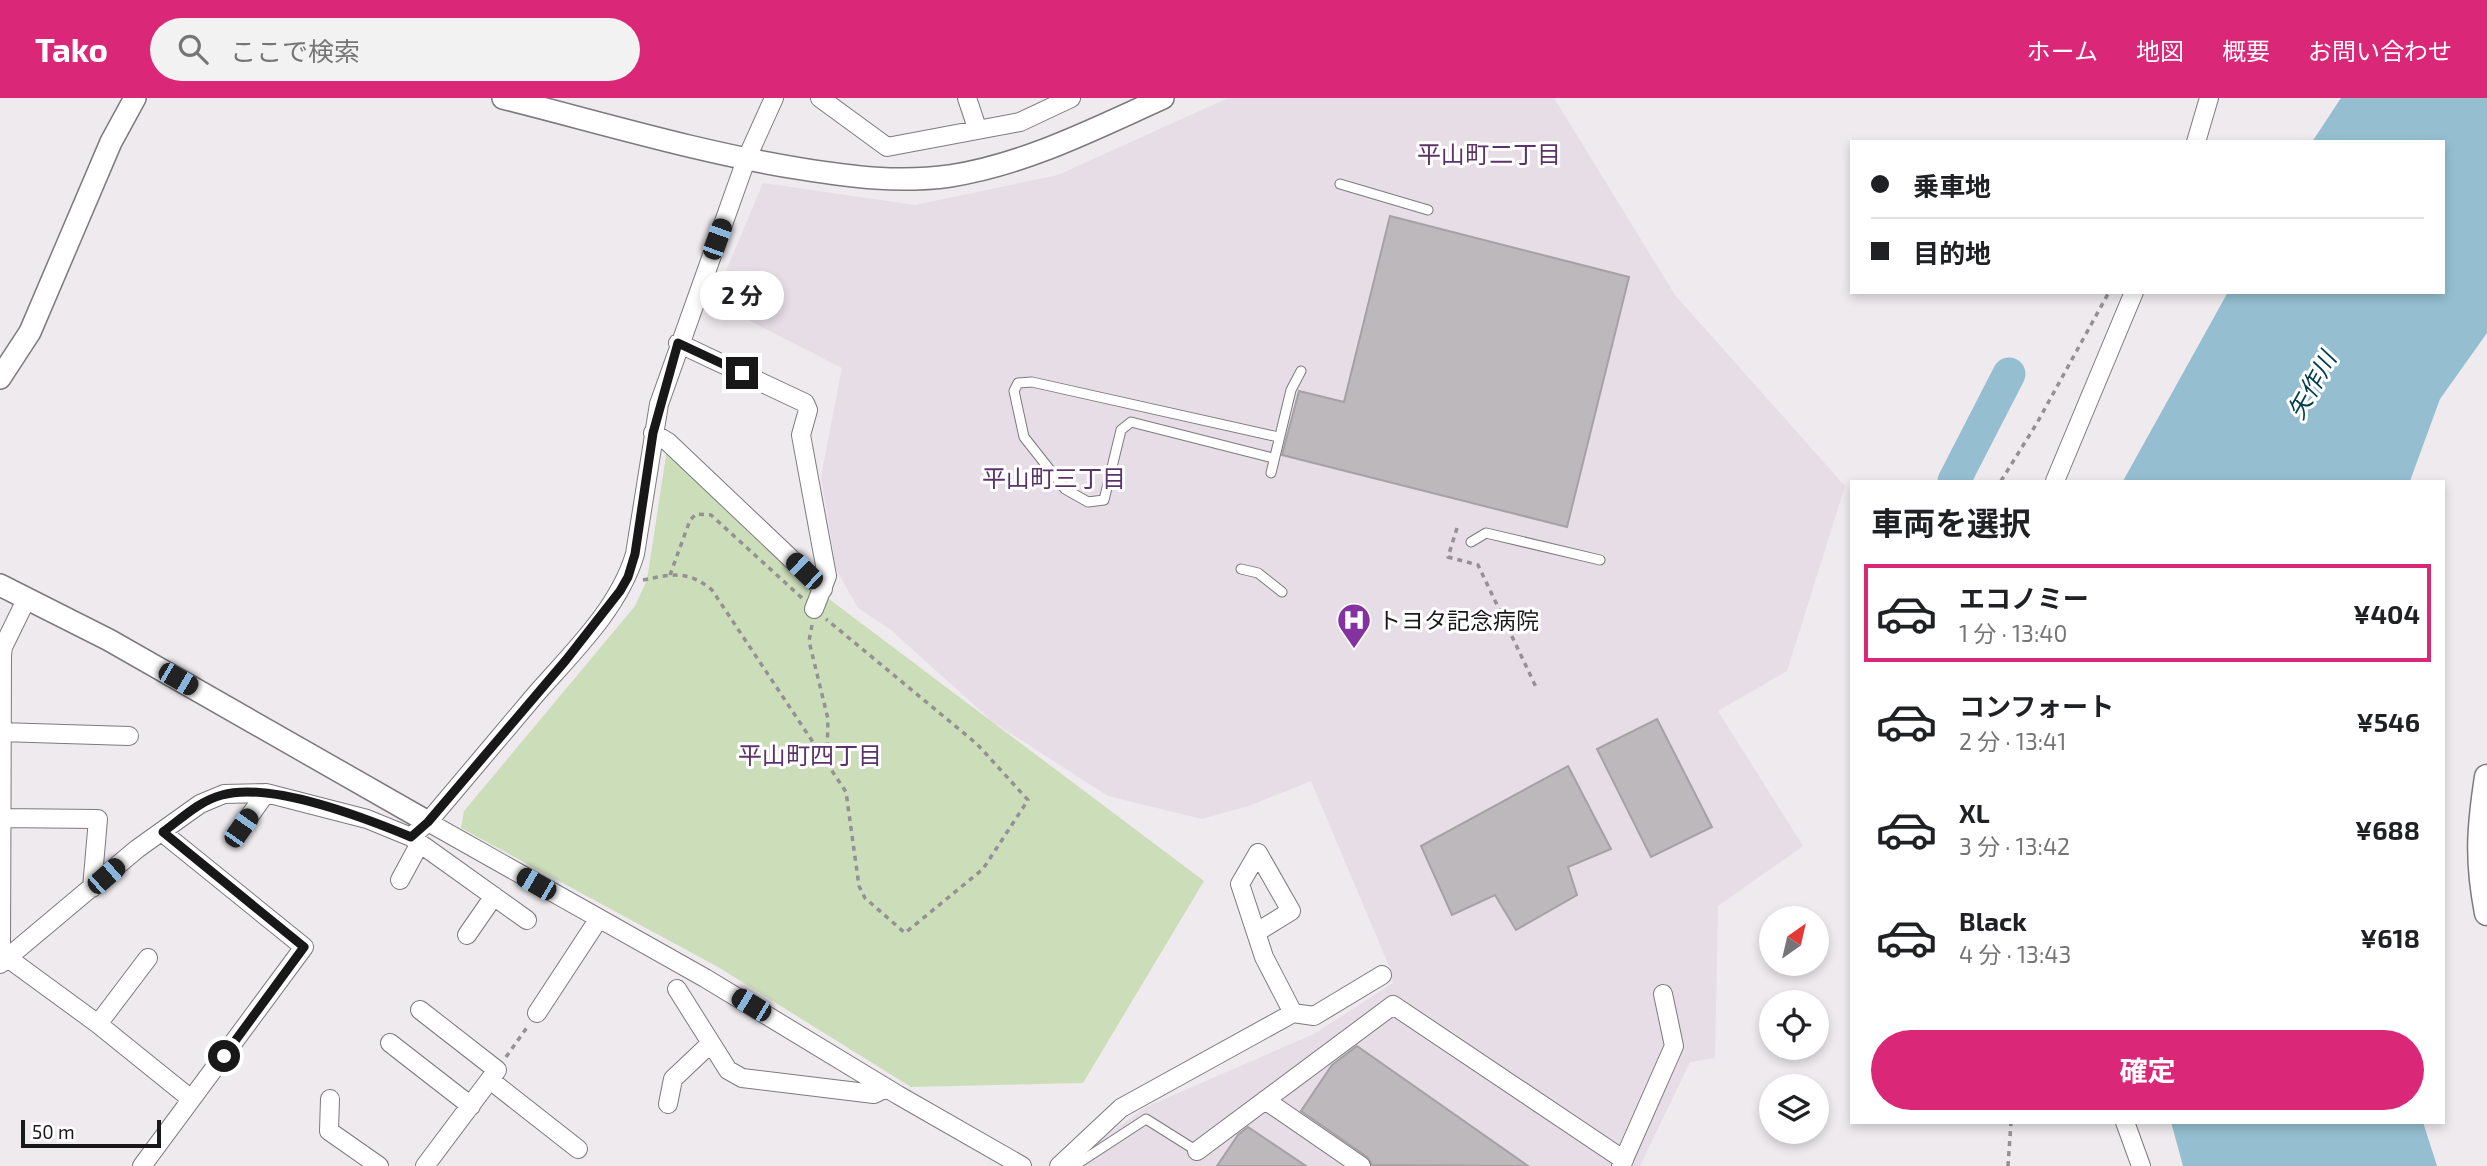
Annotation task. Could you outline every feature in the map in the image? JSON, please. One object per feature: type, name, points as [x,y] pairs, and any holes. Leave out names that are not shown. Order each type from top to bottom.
[{"type":"main road","points":[[2487,777],[2478,836],[2480,878],[2487,913]]},
{"type":"street","points":[[0,379],[30,332],[111,142],[135,98]]},
{"type":"street","points":[[503,98],[746,160],[867,179],[899,181],[951,175],[1033,155],[1163,98]]},
{"type":"street","points":[[400,880],[416,840],[428,822],[566,660],[628,577],[635,554],[653,433],[678,343],[746,160],[774,98]]},
{"type":"street","points":[[820,98],[887,147],[1020,122],[1071,98]]},
{"type":"street","points":[[967,98],[977,128]]},
{"type":"street","points":[[2197,140],[2208,98]]},
{"type":"street","points":[[2055,480],[2133,294]]},
{"type":"street","points":[[678,343],[805,402],[808,410],[801,435],[828,576],[814,609]]},
{"type":"street","points":[[653,433],[668,442],[823,589]]},
{"type":"street","points":[[0,585],[109,640],[598,920],[705,978],[886,1088],[1022,1166]]},
{"type":"street","points":[[27,598],[1,656],[1,953],[4,961],[98,1024],[191,1099]]},
{"type":"street","points":[[1,732],[129,736]]},
{"type":"street","points":[[4,961],[137,849],[200,804],[224,794],[266,793],[367,819],[416,840],[527,920]]},
{"type":"street","points":[[241,828],[266,793]]},
{"type":"street","points":[[0,818],[98,819],[92,888]]},
{"type":"street","points":[[142,1166],[304,947],[163,832]]},
{"type":"street","points":[[458,870],[475,849]]},
{"type":"street","points":[[467,935],[494,896]]},
{"type":"street","points":[[537,1013],[598,920]]},
{"type":"street","points":[[1257,933],[1264,957],[1293,1013]]},
{"type":"street","points":[[98,1024],[148,958]]},
{"type":"street","points":[[1059,1166],[1121,1108],[1293,1013],[1314,1016],[1382,975]]},
{"type":"street","points":[[677,989],[728,1070],[742,1079],[874,1094],[886,1088]]},
{"type":"street","points":[[1197,1151],[1393,1005],[1623,1163],[1674,1046],[1663,994]]},
{"type":"street","points":[[420,1010],[578,1149]]},
{"type":"street","points":[[390,1043],[471,1106]]},
{"type":"street","points":[[668,1104],[673,1079],[711,1043]]},
{"type":"street","points":[[425,1166],[494,1075]]},
{"type":"street","points":[[330,1099],[329,1131],[379,1166]]},
{"type":"street","points":[[1265,1100],[1361,1166]]},
{"type":"street","points":[[2126,1124],[2141,1166]]},
{"type":"lane","points":[[1340,184],[1428,209]]},
{"type":"lane","points":[[1270,472],[1291,390],[1301,371]]},
{"type":"lane","points":[[1269,457],[1131,422],[1121,430],[1104,500],[1088,502],[1065,489],[1024,437],[1014,391],[1018,383],[1032,382],[1274,436]]},
{"type":"lane","points":[[1471,542],[1486,533],[1600,560]]},
{"type":"lane","points":[[1241,569],[1258,573],[1283,592]]},
{"type":"lane","points":[[1074,1166],[1146,1119],[1197,1151]]},
{"type":"path","points":[[2002,480],[2108,294]]},
{"type":"path","points":[[628,577],[640,580],[670,575],[696,576],[712,590],[827,760],[849,803],[859,886],[865,898],[905,933],[983,869],[1028,800],[977,744],[814,609],[711,515],[696,514],[690,520],[670,575]]},
{"type":"path","points":[[1457,528],[1448,557],[1478,565],[1536,687]]},
{"type":"path","points":[[814,609],[809,641],[828,719],[827,760]]},
{"type":"path","points":[[494,1075],[537,1013]]},
{"type":"path","points":[[2008,1166],[2011,1124]]},
{"type":"shaded area","name":"トヨタ記念病院","points":[[1228,98],[1554,98],[1675,295],[1845,486],[1787,671],[1718,711],[1803,846],[1718,906],[1715,1058],[1690,1062],[1640,1166],[1063,1166],[1146,1107],[1314,1034],[1393,983],[1389,966],[1311,781],[1251,805],[1202,819],[1108,796],[993,722],[891,630],[858,608],[836,569],[821,477],[842,368],[713,302],[763,183],[915,205],[1058,175]]},
{"type":"green space","points":[[667,449],[817,590],[1204,881],[1083,1083],[911,1087],[718,967],[461,828],[464,811],[635,606],[647,580]]},
{"type":"water","name":"矢作川","points":[[2341,98],[2487,98],[2487,333],[2440,399],[2410,480],[2124,480],[2227,294],[2445,294],[2445,140],[2313,140]]},
{"type":"water","points":[[2172,1124],[2424,1124],[2437,1166],[2183,1166]]},
{"type":"building","points":[[1390,216],[1629,277],[1567,527],[1282,455],[1299,391],[1344,402]]},
{"type":"building","points":[[1657,719],[1712,827],[1651,857],[1597,749]]},
{"type":"building","points":[[1568,766],[1611,849],[1568,867],[1577,895],[1516,930],[1495,895],[1452,915],[1421,846]]},
{"type":"building","points":[[1357,1046],[1528,1166],[1372,1165],[1367,1157],[1301,1111],[1332,1065]]},
{"type":"building","points":[[1248,1127],[1306,1166],[1217,1166],[1238,1135]]},
{"type":"waterway","points":[[1955,480],[2009,374]]},
{"type":"place","name":"トヨタ記念病院","points":[[1354,650]]},
{"type":"district","name":"平山町二丁目","points":[[1489,153]]},
{"type":"district","name":"平山町三丁目","points":[[1054,477]]},
{"type":"district","name":"平山町四丁目","points":[[810,754]]},
{"type":"route","points":[[224,1056],[304,947],[163,832],[200,804],[224,794],[266,793],[367,819],[411,837],[428,822],[566,660],[628,577],[635,554],[659,404],[678,343],[742,373]]}]
